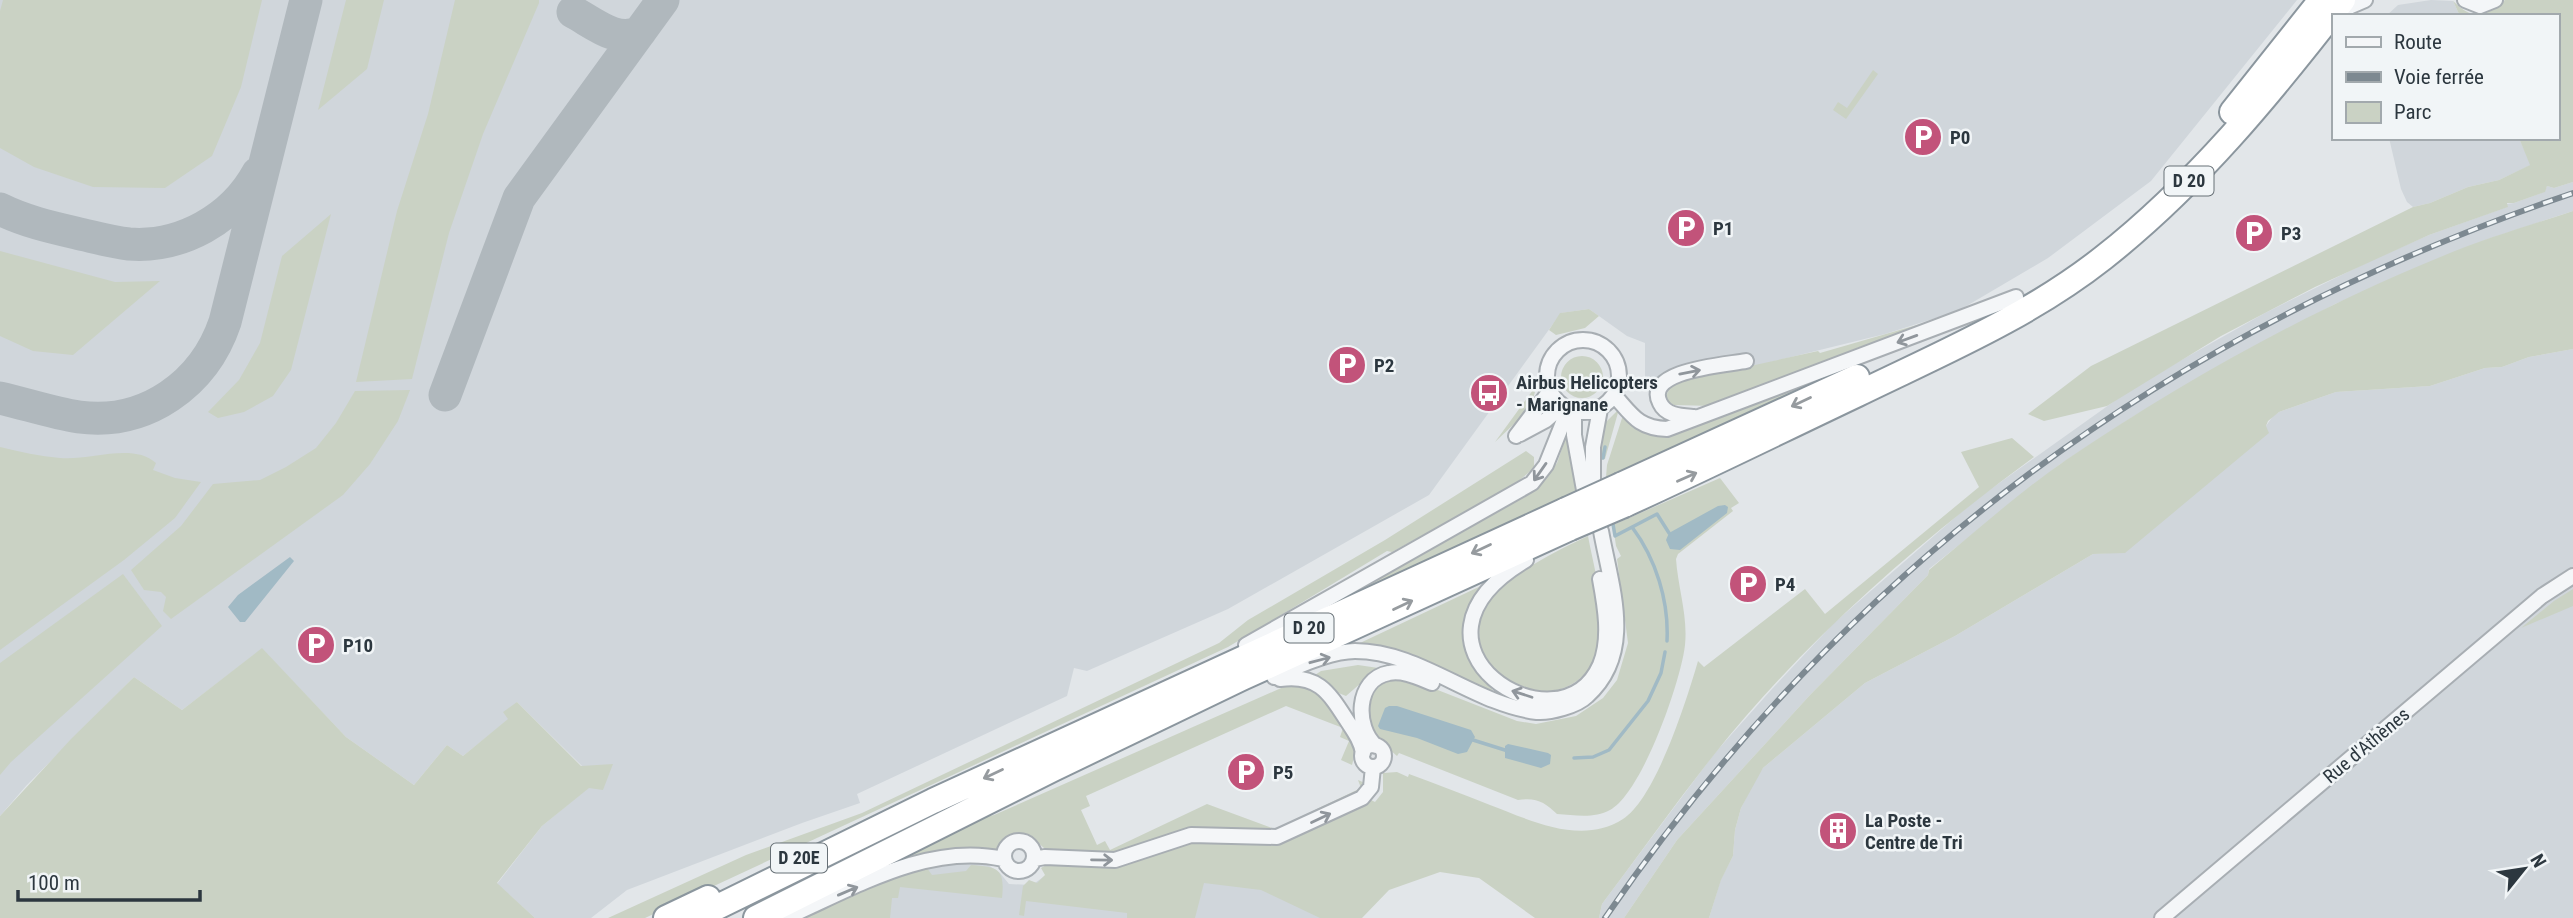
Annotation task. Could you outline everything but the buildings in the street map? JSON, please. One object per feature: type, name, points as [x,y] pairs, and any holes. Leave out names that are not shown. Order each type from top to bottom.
[{"type":"highway","name":"D 20","points":[[695,918],[933,801],[1053,758],[1578,527],[1623,495],[2016,297],[2093,245],[2148,198],[2332,5]]},
{"type":"highway","name":"D 20","points":[[1623,495],[1930,361],[2001,324],[2071,281],[2103,258],[2172,198],[2242,126],[2332,5]]},
{"type":"highway","name":"D 20","points":[[732,918],[982,803],[1053,758]]},
{"type":"highway","name":"D 20E","points":[[666,918],[738,884],[933,801]]},
{"type":"highway","name":"D 20E","points":[[756,918],[982,803]]},
{"type":"street","points":[[2332,5],[2365,0]]},
{"type":"street","points":[[2465,0],[2480,6],[2495,0]]},
{"type":"street","points":[[1614,395],[1636,420],[1651,428],[1667,429],[2016,297]]},
{"type":"street","points":[[1550,391],[1516,436],[1568,409],[1591,412],[1600,409],[1614,395],[1619,375],[1614,358],[1603,346],[1587,340],[1568,343],[1554,355],[1547,369],[1550,391],[1568,409],[1589,488],[1592,447],[1600,409]]},
{"type":"street","points":[[1696,417],[1669,412],[1661,405],[1657,393],[1666,379],[1682,373],[1746,361]]},
{"type":"street","points":[[1053,758],[1532,482],[1546,465],[1568,409]]},
{"type":"street","points":[[1053,758],[1194,714],[1314,661],[1354,651],[1394,657],[1489,697],[1539,712],[1582,701],[1600,685],[1612,663],[1616,607],[1578,527]]},
{"type":"street","points":[[1578,527],[1606,611],[1601,663],[1592,679],[1576,691],[1540,700],[1520,695],[1503,687],[1486,673],[1474,653],[1470,631],[1477,606],[1489,588],[1507,571],[1578,527]]},
{"type":"street","name":"Rue d'Athènes","points":[[2162,918],[2542,596],[2573,576]]},
{"type":"street","points":[[1262,682],[1297,677],[1315,683],[1332,696],[1357,737],[1365,764],[1373,767],[1382,762],[1384,757],[1367,736],[1361,707],[1366,691],[1375,680],[1388,673],[1410,674],[1441,686],[1467,687]]},
{"type":"street","points":[[1332,696],[1347,700],[1366,691]]},
{"type":"street","points":[[1363,753],[1370,746],[1376,746]]},
{"type":"street","points":[[1034,859],[1050,857],[1115,860],[1191,835],[1278,837],[1362,798],[1371,787],[1373,767]]},
{"type":"street","points":[[1017,841],[1030,846],[1034,859],[1029,868],[1019,872],[1009,868],[1003,859],[1005,849],[1017,841]]},
{"type":"street","points":[[785,918],[910,865],[965,856],[1003,859]]},
{"type":"shaded area","name":"Airbus Helicopters - Marignane","points":[[0,0],[2297,0],[2151,181],[2048,258],[1958,311],[1885,334],[1746,368],[1645,382],[1645,343],[1627,336],[1589,309],[1561,313],[1429,495],[1228,609],[1087,671],[1074,668],[1067,696],[857,794],[860,803],[627,890],[591,918],[535,918],[497,884],[542,826],[589,787],[582,766],[517,702],[509,719],[463,756],[447,745],[414,785],[346,737],[262,649],[182,710],[134,677],[26,786],[0,816]]},
{"type":"shaded area","points":[[2431,0],[2453,1],[2459,14],[2388,14],[2398,5]]},
{"type":"shaded area","points":[[2389,140],[2520,140],[2531,165],[2499,180],[2468,187],[2413,207],[2407,202],[2401,189]]},
{"type":"shaded area","points":[[2573,182],[2573,211],[2488,239],[2335,304],[2230,360],[2134,416],[2059,465],[1929,569],[1928,575],[1810,695],[1677,840],[1624,918],[1599,918],[1602,904],[1714,754],[1772,689],[1834,623],[1974,501],[2137,385],[2265,313],[2429,235],[2544,192],[2547,186],[2554,188]]},
{"type":"shaded area","points":[[2573,349],[2573,918],[1709,918],[1721,879],[1733,856],[1735,830],[1741,808],[1757,776],[1763,768],[1865,683],[1955,636],[2093,554],[2125,552],[2279,412],[2336,392],[2430,386],[2485,368],[2502,367],[2529,357]]},
{"type":"shaded area","points":[[965,863],[988,865],[1000,873],[1009,884],[1032,885],[1049,873],[1263,881],[1322,918],[799,918],[925,868]]},
{"type":"green space","points":[[3,0],[262,0],[241,87],[212,156],[165,188],[93,187],[34,167],[0,148],[0,11]]},
{"type":"green space","points":[[346,0],[384,0],[367,69],[318,110]]},
{"type":"green space","points":[[455,0],[539,0],[539,3],[483,134],[449,233],[412,379],[356,382],[397,211],[428,114]]},
{"type":"green space","points":[[2505,0],[2573,0],[2573,182],[2554,188],[2547,186],[2545,192],[2507,203],[2508,207],[2429,235],[2315,287],[2221,336],[2107,406],[2044,421],[2028,414],[2091,366],[2413,207],[2468,187],[2499,180],[2530,165],[2520,140],[2559,140],[2559,14],[2482,14]]},
{"type":"green space","points":[[2453,1],[2461,8],[2474,14],[2459,14]]},
{"type":"green space","points":[[1873,70],[1878,74],[1846,119],[1833,110],[1838,102],[1847,108]]},
{"type":"green space","points":[[2573,211],[2573,349],[2529,357],[2502,367],[2485,368],[2430,386],[2336,392],[2279,412],[2268,421],[2266,426],[2269,433],[2125,553],[2093,554],[1955,636],[1865,683],[1763,768],[1741,808],[1735,830],[1733,856],[1721,880],[1709,918],[1624,918],[1677,840],[1810,695],[1928,575],[1929,570],[2048,473],[2200,376],[2341,301],[2455,251]]},
{"type":"green space","points":[[331,214],[291,370],[273,396],[244,412],[218,418],[208,412],[239,380],[260,343],[282,256]]},
{"type":"green space","points":[[0,251],[115,282],[160,281],[73,355],[33,351],[0,336]]},
{"type":"green space","points":[[1589,309],[1599,316],[1585,328],[1556,335],[1549,330],[1560,313]]},
{"type":"green space","points":[[1948,316],[1857,348],[1712,406],[1674,405],[1666,396],[1671,385],[1682,381],[1818,351],[1820,353]]},
{"type":"green space","points":[[1582,356],[1597,362],[1603,377],[1597,392],[1582,398],[1567,392],[1561,377],[1567,362]]},
{"type":"green space","points":[[1863,362],[1606,477],[1607,465],[1623,415],[1644,432],[1656,435],[1671,434]]},
{"type":"green space","points":[[410,390],[398,421],[370,464],[343,495],[171,619],[163,611],[166,597],[161,592],[144,590],[131,570],[181,526],[213,484],[260,480],[316,448],[336,423],[355,391]]},
{"type":"green space","points":[[1533,390],[1535,392],[1530,409],[1495,442]]},
{"type":"green space","points":[[1619,409],[1605,459],[1601,460],[1604,424]]},
{"type":"green space","points":[[2012,438],[2034,457],[1905,559],[1823,634],[1785,673],[1685,792],[1602,904],[1599,918],[1535,918],[1479,878],[1440,872],[1389,890],[1362,918],[1320,918],[1261,890],[1204,883],[1195,918],[1127,918],[1127,913],[1026,901],[1024,916],[1019,915],[1023,886],[1029,880],[1037,883],[1045,875],[1041,868],[1046,865],[1116,867],[1194,842],[1280,844],[1371,800],[1375,802],[1383,792],[1383,773],[1397,772],[1408,777],[1409,774],[1556,828],[1590,830],[1607,827],[1623,819],[1647,791],[1669,746],[1698,661],[1704,667],[1805,589],[1825,614],[1979,487],[1961,452]]},
{"type":"green space","points":[[1565,440],[1569,440],[1581,489],[1337,604],[1335,600],[1536,490],[1557,463]]},
{"type":"green space","points":[[0,447],[60,458],[135,454],[156,463],[153,470],[175,478],[201,482],[175,518],[124,560],[0,650]]},
{"type":"green space","points":[[1526,451],[1534,457],[1534,468],[1514,485],[1392,552],[1387,551],[1228,647],[645,918],[608,918],[746,855],[862,813],[1219,643],[1248,620],[1385,540]]},
{"type":"green space","points":[[1720,478],[1739,503],[1731,508],[1733,511],[1678,554],[1676,559],[1686,634],[1682,662],[1668,709],[1647,760],[1622,800],[1610,810],[1591,815],[1557,814],[1540,801],[1518,800],[1399,753],[1397,756],[1371,733],[1365,711],[1374,685],[1385,679],[1407,678],[1517,721],[1536,724],[1576,716],[1603,698],[1617,680],[1628,643],[1617,559],[1621,556],[1616,546],[1613,525]]},
{"type":"green space","points":[[1588,536],[1601,612],[1599,643],[1590,668],[1574,683],[1553,691],[1531,691],[1508,685],[1488,664],[1483,653],[1479,629],[1486,604],[1496,589],[1519,573]]},
{"type":"green space","points":[[123,574],[162,626],[11,762],[0,775],[0,663]]},
{"type":"green space","points":[[1483,585],[1468,617],[1466,641],[1473,663],[1493,691],[1395,653],[1360,643]]},
{"type":"green space","points":[[2573,589],[2573,606],[2521,628],[2554,601]]},
{"type":"green space","points":[[262,648],[346,737],[414,785],[447,745],[463,756],[508,719],[503,712],[517,702],[581,766],[613,764],[603,790],[589,788],[542,826],[497,883],[535,918],[0,918],[0,816],[71,739],[134,677],[182,710]]},
{"type":"green space","points":[[1358,665],[1385,669],[1369,676],[1346,696],[1312,677],[1321,671]]},
{"type":"green space","points":[[1301,681],[1332,703],[1356,749],[1352,765],[1341,760],[1349,741],[1340,737],[1343,728],[1286,706],[1086,796],[1090,806],[1081,810],[1097,845],[1105,841],[1110,850],[1207,804],[1275,829],[1361,788],[1358,780],[1365,783],[1364,790],[1277,833],[1210,830],[1117,855],[1050,852],[1026,834],[1015,834],[1006,839],[997,852],[902,862],[894,860],[982,818]]},
{"type":"green space","points":[[971,865],[998,871],[1002,881],[1002,898],[900,887],[898,898],[892,898],[890,918],[797,918],[895,875],[927,868],[932,875],[966,871]]},
{"type":"water","points":[[1718,506],[1728,507],[1727,513],[1680,550],[1670,549],[1666,540],[1669,533]]},
{"type":"water","points":[[290,557],[294,561],[245,622],[240,622],[228,607],[238,595]]},
{"type":"water","points":[[1397,706],[1471,730],[1475,737],[1467,752],[1458,754],[1417,738],[1380,729],[1378,726],[1385,708]]},
{"type":"water","points":[[1508,744],[1548,753],[1551,755],[1550,764],[1541,768],[1505,758],[1505,746]]},
{"type":"waterway","points":[[1603,458],[1605,447]]},
{"type":"waterway","points":[[1613,524],[1615,536],[1657,514],[1669,533]]},
{"type":"waterway","points":[[1632,527],[1648,553],[1659,581],[1666,611],[1667,641]]},
{"type":"waterway","points":[[1574,758],[1593,757],[1609,750],[1648,701],[1661,673],[1665,652]]},
{"type":"waterway","points":[[1473,740],[1508,751]]},
{"type":"taxiway","points":[[0,398],[79,417],[127,415],[169,396],[187,382],[203,364],[225,322],[306,0]]},
{"type":"taxiway","points":[[445,395],[519,198],[663,0]]},
{"type":"taxiway","points":[[573,12],[614,34],[631,35],[640,32]]},
{"type":"taxiway","points":[[0,209],[66,231],[122,243],[148,244],[186,235],[220,217],[235,204],[258,173]]},
{"type":"railway","points":[[1605,918],[1700,791],[1802,675],[1911,569],[2028,475],[2153,390],[2285,315],[2425,249],[2573,193]]},
{"type":"place","name":"P0","points":[[1923,137]]},
{"type":"place","name":"P1","points":[[1686,228]]},
{"type":"place","name":"P3","points":[[2254,233]]},
{"type":"place","name":"P2","points":[[1347,365]]},
{"type":"place","name":"Airbus Helicopters - Marignane","points":[[1489,393]]},
{"type":"place","name":"P4","points":[[1748,584]]},
{"type":"place","name":"P10","points":[[316,645]]},
{"type":"place","name":"P5","points":[[1246,772]]},
{"type":"place","name":"La Poste - Centre de Tri","points":[[1838,831]]}]
